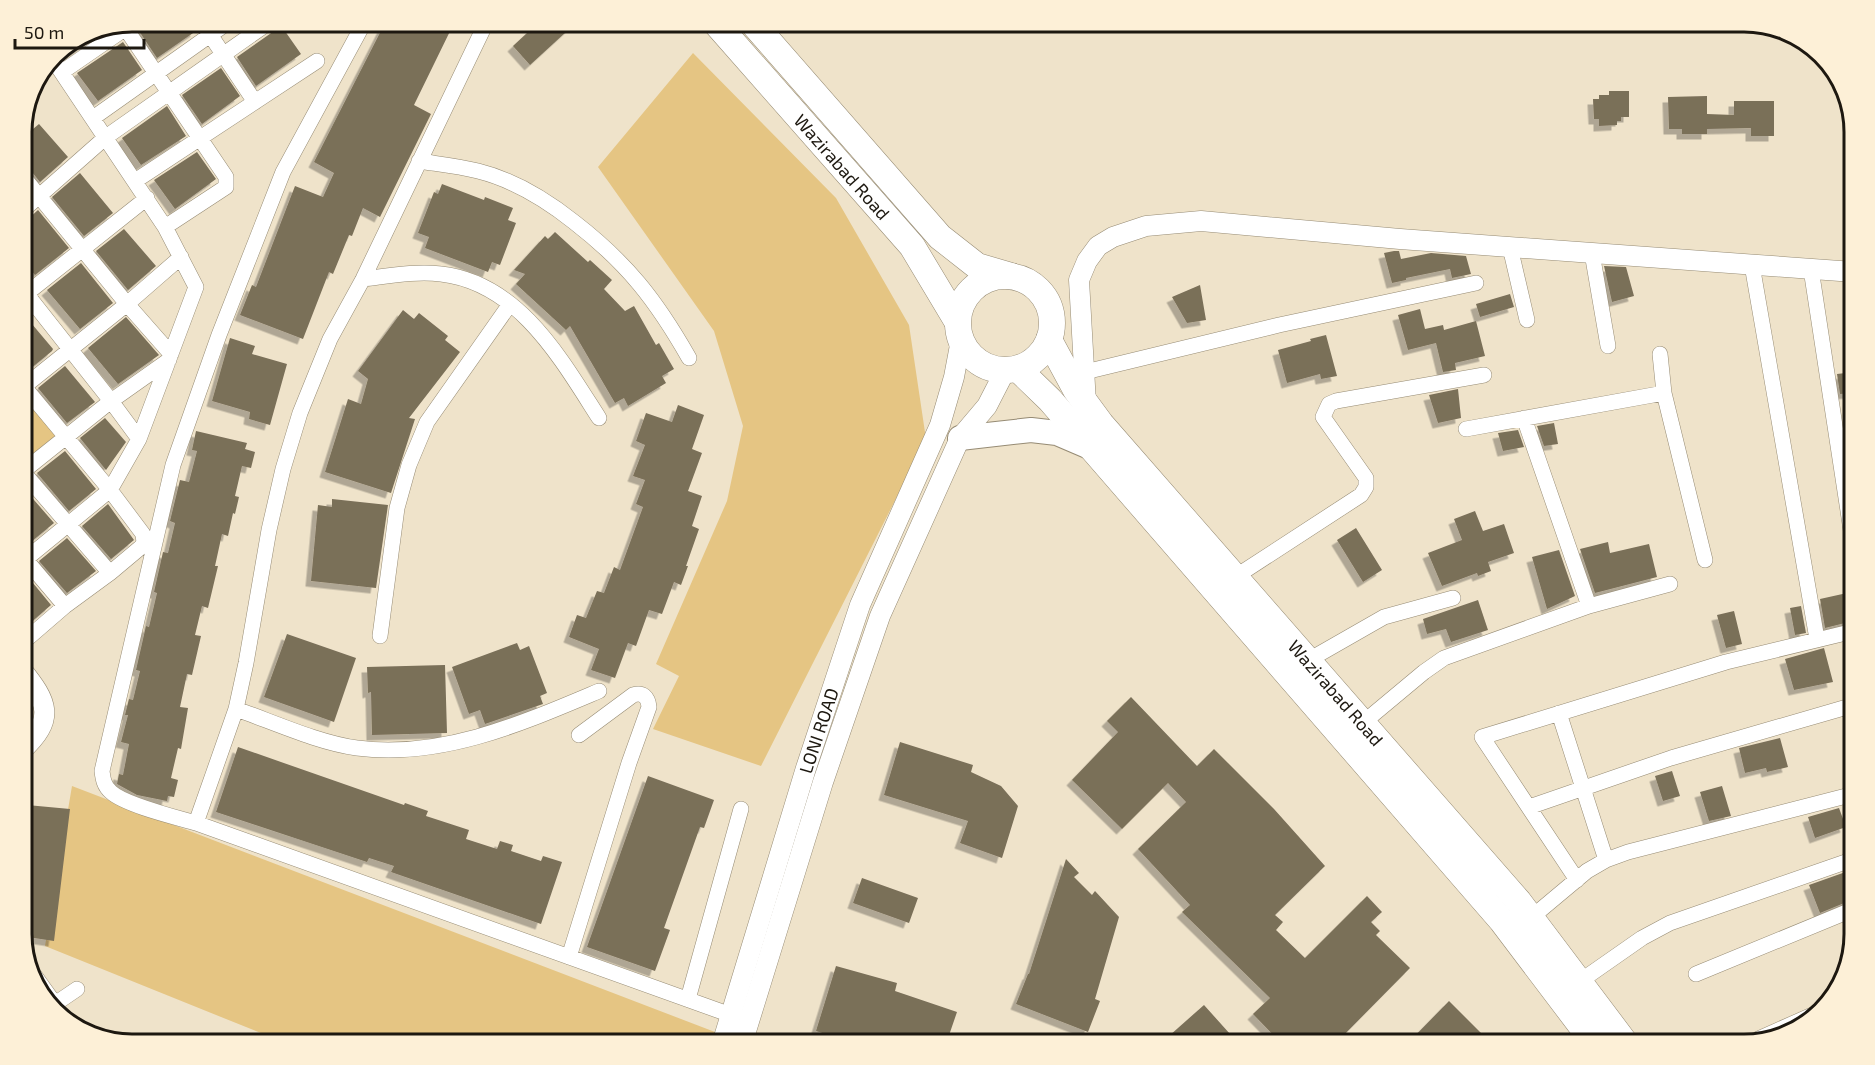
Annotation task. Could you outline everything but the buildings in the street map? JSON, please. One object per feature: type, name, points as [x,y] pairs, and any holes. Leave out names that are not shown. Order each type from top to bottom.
[{"type":"highway","name":"Wazirabad Road","points":[[724,32],[912,246],[959,331]]},
{"type":"highway","name":"Wazirabad Road","points":[[761,32],[940,237],[977,266],[1011,276]]},
{"type":"highway","points":[[991,277],[1022,278],[1034,286],[1048,304],[1052,322],[1049,340],[1042,353],[1031,363],[1011,370],[995,369],[971,356],[959,331],[962,302],[974,286],[991,277]]},
{"type":"highway","name":"Wazirabad Road","points":[[1049,340],[1076,390],[1101,424],[1307,660],[1353,731]]},
{"type":"highway","name":"Wazirabad Road","points":[[1011,370],[1050,400],[1353,731],[1521,926],[1579,982],[1618,1034]]},
{"type":"highway","name":"Wazirabad Road","points":[[1521,926],[1588,1034]]},
{"type":"main road","points":[[960,438],[1031,430],[1057,433],[1092,448]]},
{"type":"street","points":[[132,32],[169,93],[226,177],[226,187],[165,227]]},
{"type":"street","points":[[208,32],[255,102]]},
{"type":"street","points":[[93,118],[214,32]]},
{"type":"street","points":[[32,204],[106,137],[255,32]]},
{"type":"street","points":[[359,32],[283,172],[219,335],[173,465],[102,771],[103,782],[111,792],[123,800],[196,823],[731,1015]]},
{"type":"street","points":[[196,823],[236,709],[269,530],[283,469],[300,413],[317,367],[363,279],[482,32]]},
{"type":"street","points":[[62,72],[115,33]]},
{"type":"street","points":[[135,181],[317,61]]},
{"type":"street","points":[[32,552],[110,490],[139,439],[196,287],[147,198],[57,65]]},
{"type":"street","points":[[419,161],[478,171],[526,189],[549,202],[601,243],[628,268],[672,328],[689,358]]},
{"type":"street","points":[[32,187],[170,357]]},
{"type":"street","points":[[32,286],[147,198]]},
{"type":"street","points":[[1086,404],[1079,280],[1087,261],[1098,246],[1113,237],[1129,230],[1165,223],[1201,221],[1510,247],[1843,271]]},
{"type":"street","points":[[1510,247],[1527,320]]},
{"type":"street","points":[[1592,253],[1608,346]]},
{"type":"street","points":[[32,378],[127,304],[181,257]]},
{"type":"street","points":[[1752,265],[1818,639]]},
{"type":"street","points":[[1811,269],[1843,481]]},
{"type":"street","points":[[363,279],[416,272],[442,274],[460,278],[488,290],[510,304],[552,346],[599,418]]},
{"type":"street","points":[[1085,372],[1279,325],[1476,284]]},
{"type":"street","points":[[32,304],[139,439]]},
{"type":"street","points":[[380,636],[397,508],[409,465],[427,422],[510,304]]},
{"type":"street","name":"LONI ROAD","points":[[725,1034],[860,605],[940,424],[954,378],[959,331]]},
{"type":"street","points":[[1660,354],[1664,393],[1705,560]]},
{"type":"street","points":[[32,464],[170,357]]},
{"type":"street","name":"LONI ROAD","points":[[745,1034],[832,756],[880,616],[960,438],[987,406],[1011,370]]},
{"type":"street","points":[[1235,577],[1361,495],[1366,487],[1366,478],[1323,417],[1329,404],[1484,375]]},
{"type":"street","points":[[1466,429],[1664,393]]},
{"type":"street","points":[[32,398],[110,490],[144,539],[141,547],[32,634]]},
{"type":"street","points":[[1524,418],[1589,606]]},
{"type":"street","points":[[32,483],[110,573]]},
{"type":"street","points":[[32,569],[65,606]]},
{"type":"street","points":[[1353,731],[1444,658],[1589,606],[1670,584]]},
{"type":"street","points":[[1307,660],[1384,617],[1453,598]]},
{"type":"street","points":[[1577,880],[1482,737],[1726,662],[1844,633]]},
{"type":"street","points":[[32,682],[38,689],[44,707],[44,724],[32,741]]},
{"type":"street","points":[[236,709],[321,739],[356,748],[390,750],[471,740],[541,716],[599,692]]},
{"type":"street","points":[[569,957],[629,763],[649,707],[645,695],[639,693],[633,695],[579,735]]},
{"type":"street","points":[[1529,807],[1671,758],[1844,708]]},
{"type":"street","points":[[1559,713],[1606,860]]},
{"type":"street","points":[[813,749],[832,756]]},
{"type":"street","points":[[1521,926],[1577,880],[1606,860],[1628,852],[1844,797]]},
{"type":"street","points":[[687,999],[741,809]]},
{"type":"street","points":[[1579,982],[1642,938],[1670,923],[1844,863]]},
{"type":"street","points":[[1696,974],[1844,913]]},
{"type":"street","points":[[58,1001],[77,989]]},
{"type":"shaded area","points":[[693,53],[836,198],[909,325],[926,439],[761,766],[653,729],[679,676],[656,664],[727,501],[743,426],[714,331],[598,167]]},
{"type":"shaded area","points":[[32,405],[57,436],[32,457]]},
{"type":"shaded area","points":[[72,786],[715,1032],[714,1034],[263,1034],[45,946]]}]
